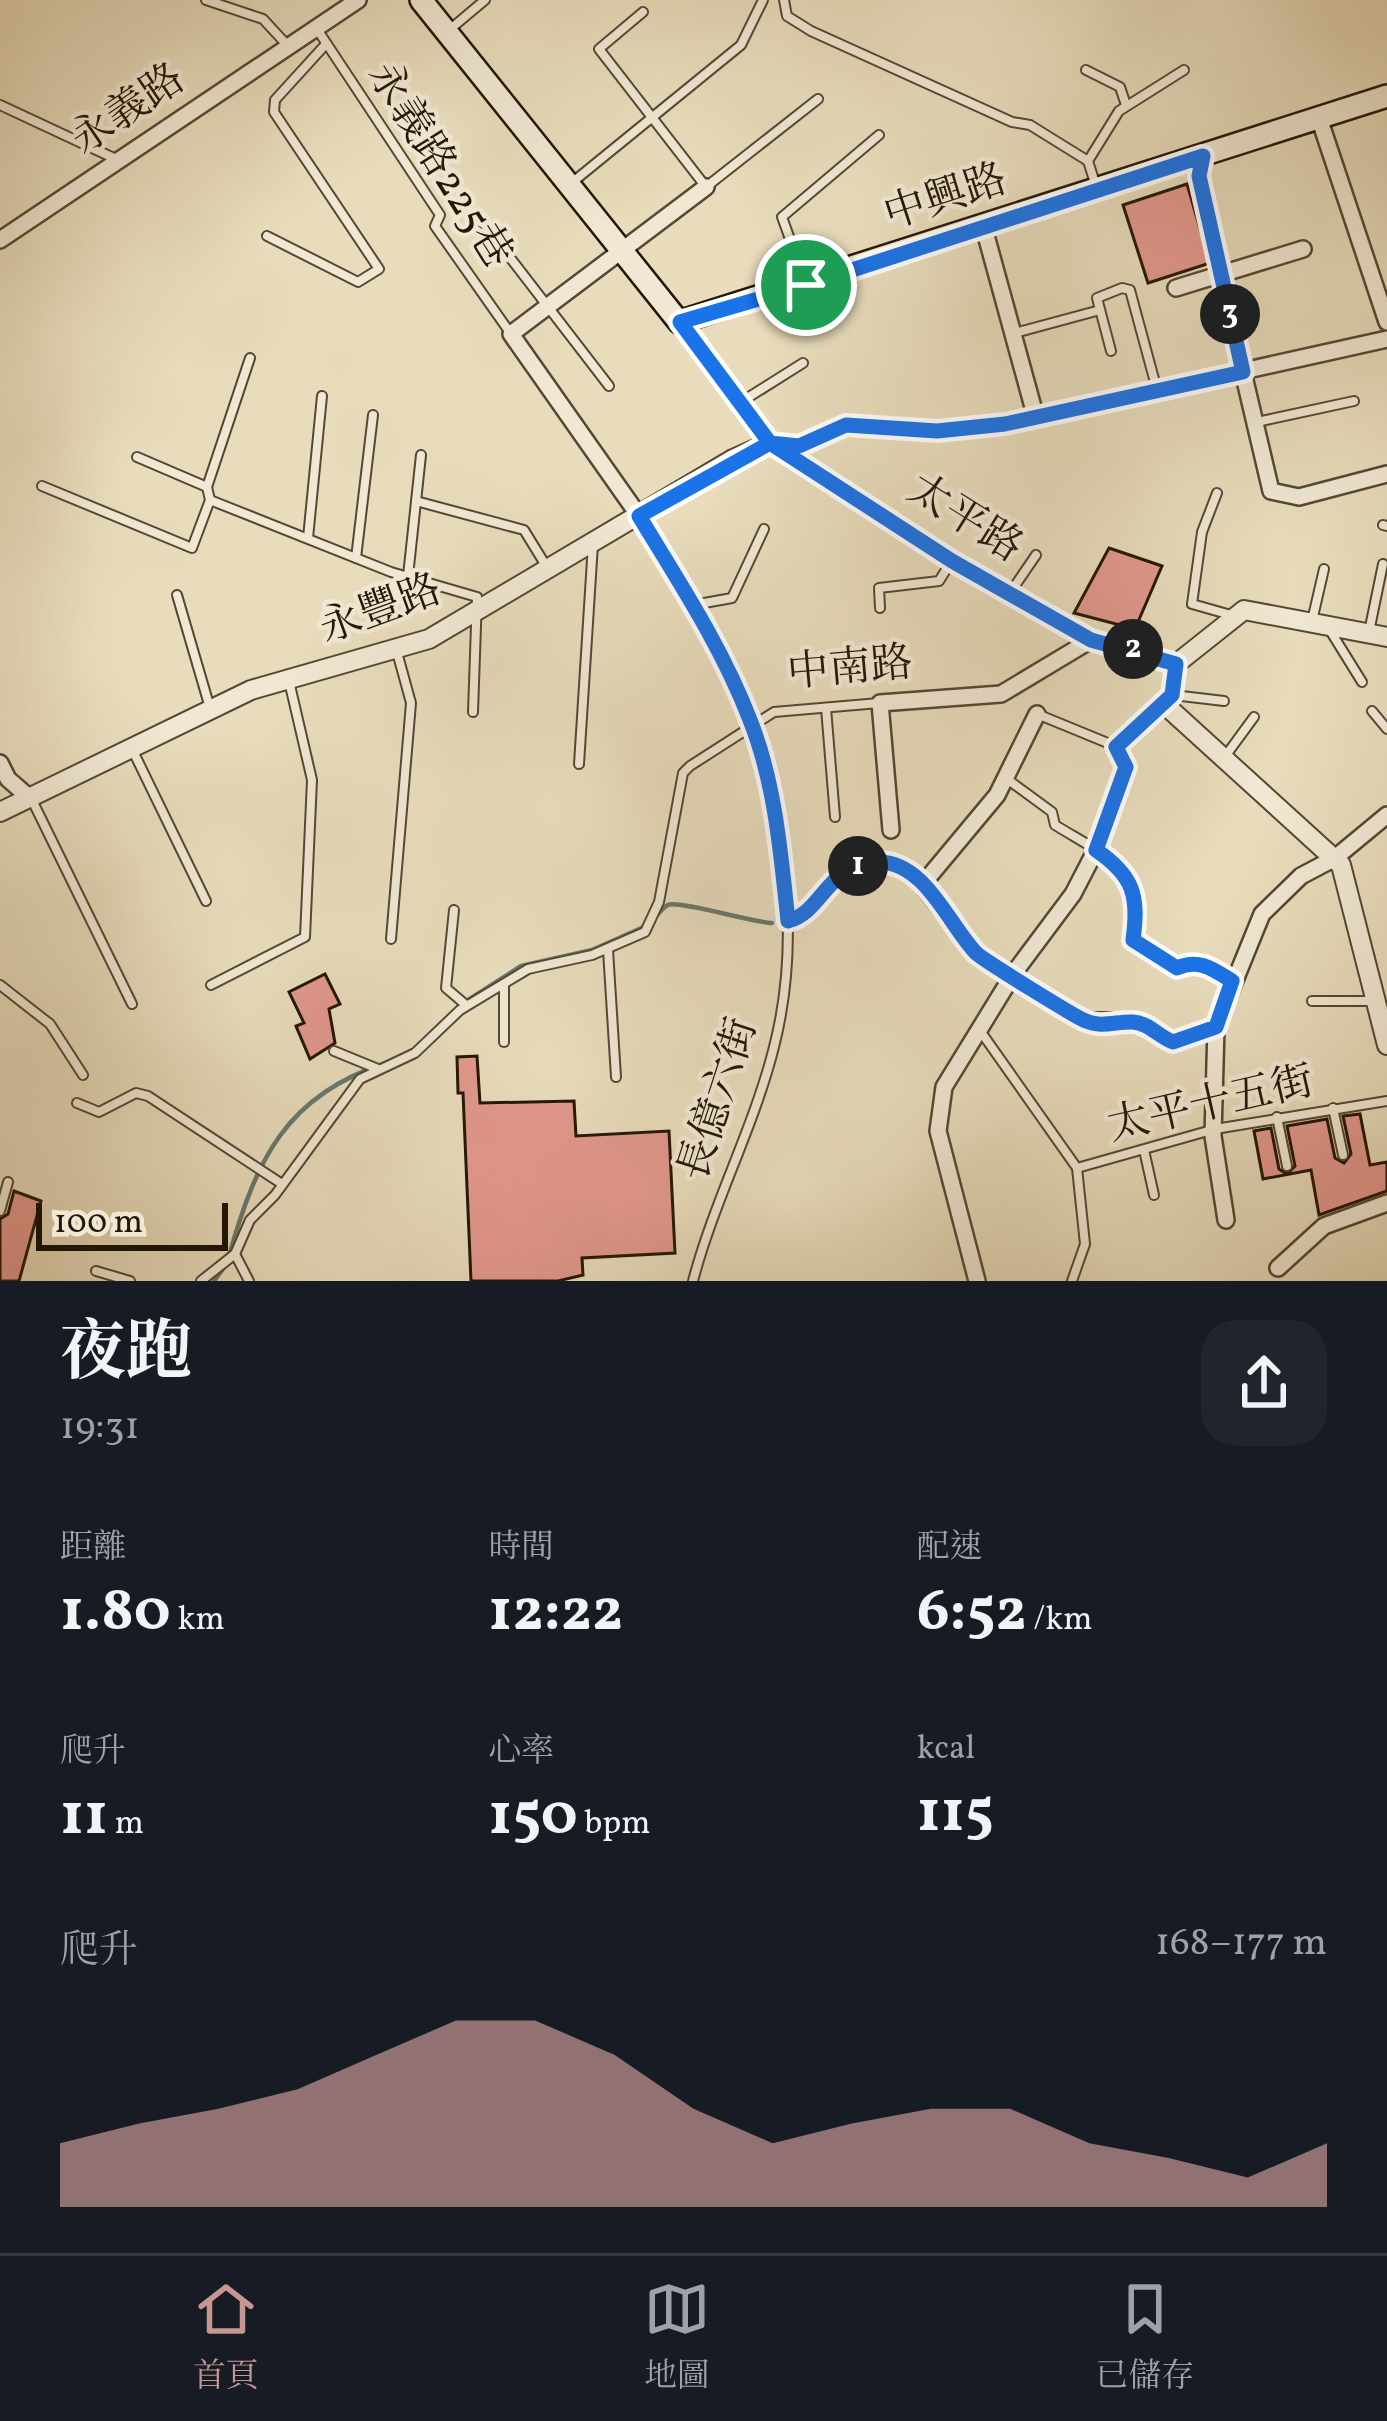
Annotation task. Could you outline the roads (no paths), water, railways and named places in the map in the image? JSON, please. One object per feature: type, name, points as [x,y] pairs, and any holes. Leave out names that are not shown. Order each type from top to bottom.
[{"type":"main road","name":"太平路","points":[[421,0],[680,322]]},
{"type":"main road","name":"中興路","points":[[680,322],[1387,96]]},
{"type":"street","name":"永義路","points":[[0,241],[358,0]]},
{"type":"street","points":[[1319,118],[1387,322]]},
{"type":"street","points":[[693,605],[639,516],[511,334],[706,188]]},
{"type":"street","points":[[985,228],[1036,418]]},
{"type":"street","points":[[1177,288],[1303,250]]},
{"type":"street","name":"太平路","points":[[680,322],[770,443],[952,561],[1091,640],[1176,664]]},
{"type":"street","points":[[770,443],[799,446],[846,425],[937,431],[1036,418],[1387,339]]},
{"type":"street","points":[[1243,372],[1271,491],[1299,497],[1387,474]]},
{"type":"street","name":"永豐路","points":[[0,812],[210,708],[289,680],[396,651],[479,613],[770,443]]},
{"type":"street","points":[[977,1281],[938,1131],[944,1087],[1096,850],[1126,767],[1116,747],[1167,699],[1176,664],[1232,615],[1244,610],[1378,635]]},
{"type":"street","name":"中南路","points":[[880,703],[1001,694],[1091,640]]},
{"type":"street","points":[[1167,699],[1224,758],[1335,858],[1348,883],[1382,996],[1387,1045]]},
{"type":"street","points":[[880,703],[891,830]]},
{"type":"street","points":[[1037,713],[1006,778],[922,885],[980,958],[1095,1024],[1134,1022],[1173,1042],[1216,1027]]},
{"type":"street","points":[[0,763],[8,778],[31,799]]},
{"type":"street","points":[[1226,1220],[1215,1129],[1216,1027],[1232,981],[1262,914],[1318,863],[1335,858],[1387,815]]},
{"type":"street","points":[[1278,1268],[1324,1226],[1387,1203]]},
{"type":"lane","points":[[206,0],[263,19],[289,47]]},
{"type":"lane","points":[[446,32],[485,0]]},
{"type":"lane","points":[[568,186],[741,45],[763,0]]},
{"type":"lane","points":[[784,0],[787,16],[811,31],[1012,122],[1030,125],[1088,161],[1097,190]]},
{"type":"lane","points":[[643,12],[599,50],[706,188],[818,99]]},
{"type":"lane","name":"永義路225巷","points":[[316,27],[440,215],[435,226],[511,334]]},
{"type":"lane","points":[[267,236],[358,282],[379,269],[274,112],[275,100],[326,44]]},
{"type":"lane","points":[[1086,70],[1120,87],[1126,105]]},
{"type":"lane","points":[[1088,161],[1126,105],[1184,70]]},
{"type":"lane","points":[[0,105],[120,160]]},
{"type":"lane","points":[[806,285],[782,217],[879,135]]},
{"type":"lane","points":[[1203,156],[1199,176],[1243,372]]},
{"type":"lane","points":[[478,216],[609,386]]},
{"type":"lane","points":[[1111,351],[1097,298],[1122,287],[1130,290],[1157,392]]},
{"type":"lane","points":[[1015,334],[1100,310]]},
{"type":"lane","points":[[42,486],[192,548],[250,358]]},
{"type":"lane","points":[[740,402],[803,363]]},
{"type":"lane","points":[[308,538],[322,396]]},
{"type":"lane","points":[[1256,422],[1354,400]]},
{"type":"lane","points":[[356,558],[374,416]]},
{"type":"lane","points":[[408,576],[421,455]]},
{"type":"lane","points":[[137,457],[207,487]]},
{"type":"lane","points":[[1217,493],[1202,532],[1192,604],[1232,615]]},
{"type":"lane","points":[[210,500],[356,558],[477,597],[473,712]]},
{"type":"lane","points":[[416,501],[524,530],[549,570]]},
{"type":"lane","points":[[693,605],[732,598],[764,529]]},
{"type":"lane","points":[[579,764],[593,543]]},
{"type":"lane","points":[[1010,595],[1036,555]]},
{"type":"lane","points":[[880,608],[879,588],[939,581],[952,561]]},
{"type":"lane","points":[[1378,635],[1383,564]]},
{"type":"lane","points":[[1324,569],[1319,624],[1362,682]]},
{"type":"lane","points":[[177,595],[210,708]]},
{"type":"lane","name":"長億六街","points":[[693,605],[751,722],[777,831],[788,921],[775,1046],[693,1281]]},
{"type":"lane","points":[[391,939],[410,703],[396,651]]},
{"type":"lane","points":[[211,985],[305,937],[312,780],[289,680]]},
{"type":"lane","points":[[1167,699],[1224,701]]},
{"type":"lane","name":"中南路","points":[[201,1281],[235,1254],[250,1220],[282,1184],[342,1097],[379,1070],[415,1053],[466,1006],[504,982],[528,969],[608,950],[645,932],[655,917],[682,773],[743,734],[751,722],[774,712],[880,703]]},
{"type":"lane","points":[[826,708],[836,817]]},
{"type":"lane","points":[[1372,711],[1387,729]]},
{"type":"lane","points":[[1037,713],[1116,747]]},
{"type":"lane","points":[[1224,758],[1254,717]]},
{"type":"lane","points":[[132,747],[206,902]]},
{"type":"lane","points":[[1006,778],[1052,812],[1054,825],[1121,868],[1138,904],[1133,940],[1177,968],[1190,962],[1204,965],[1232,981]]},
{"type":"lane","points":[[31,799],[132,1004]]},
{"type":"lane","points":[[788,921],[802,917],[829,881],[872,862],[901,867],[922,885]]},
{"type":"lane","points":[[454,910],[446,988],[466,1006]]},
{"type":"lane","points":[[608,950],[616,1077]]},
{"type":"lane","points":[[504,982],[504,1042]]},
{"type":"lane","points":[[0,985],[50,1024],[83,1075]]},
{"type":"lane","points":[[1312,1001],[1382,996]]},
{"type":"lane","name":"太平十五街","points":[[978,1028],[1077,1168],[1215,1129],[1387,1101]]},
{"type":"lane","points":[[334,1052],[353,1055],[379,1070]]},
{"type":"lane","points":[[77,1103],[99,1112],[141,1093],[282,1184]]},
{"type":"lane","points":[[1333,1108],[1342,1155]]},
{"type":"lane","points":[[1276,1117],[1287,1166]]},
{"type":"lane","points":[[1144,1150],[1154,1195]]},
{"type":"lane","points":[[1072,1281],[1085,1244],[1077,1168]]},
{"type":"lane","points":[[0,1211],[8,1182]]},
{"type":"lane","points":[[235,1254],[249,1281]]},
{"type":"lane","points":[[96,1271],[130,1281]]},
{"type":"waterway","points":[[654,918],[674,904],[772,923]]},
{"type":"waterway","points":[[465,1002],[521,966],[592,950],[646,926]]},
{"type":"waterway","points":[[229,1256],[251,1190],[280,1136],[323,1093],[386,1063]]},
{"type":"waterway","points":[[214,1281],[225,1266]]}]
